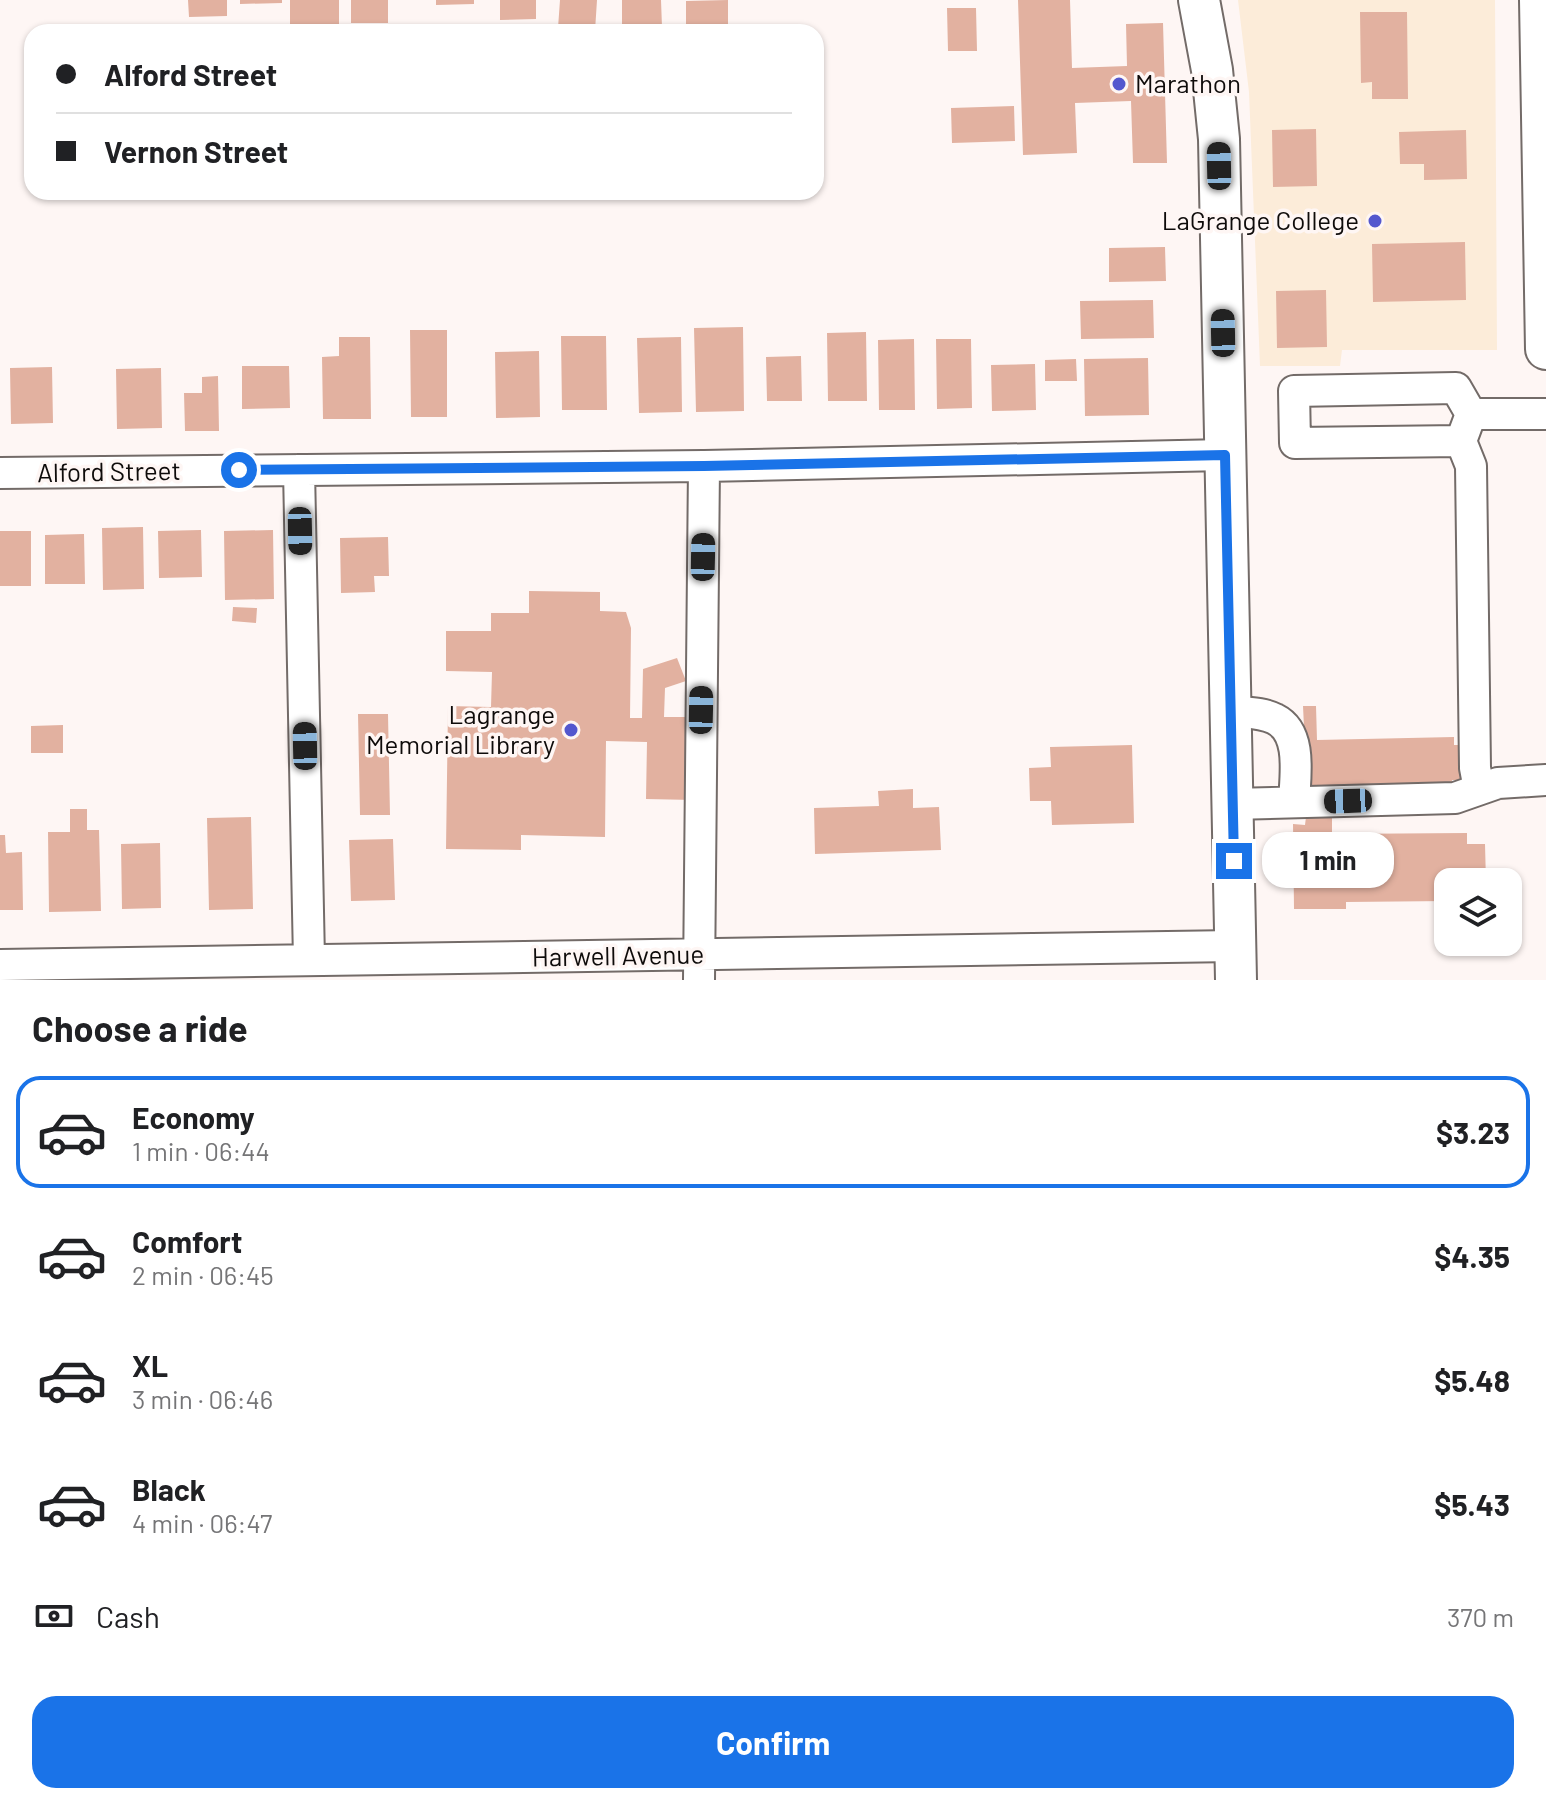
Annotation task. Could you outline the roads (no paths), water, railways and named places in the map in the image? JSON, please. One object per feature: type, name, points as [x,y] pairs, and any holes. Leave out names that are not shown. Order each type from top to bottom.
[{"type":"main road","points":[[1199,0],[1218,120],[1236,963]]},
{"type":"main road","points":[[1540,0],[1546,349]]},
{"type":"street","points":[[1479,789],[1475,768],[1471,466],[1466,428],[1456,388],[1294,391],[1295,443],[1466,428],[1546,414]]},
{"type":"street","name":"Alford Street","points":[[0,473],[704,466],[1225,455]]},
{"type":"street","points":[[699,968],[704,466]]},
{"type":"street","points":[[299,470],[309,960]]},
{"type":"street","points":[[1230,711],[1277,719],[1289,731],[1295,752],[1294,802]]},
{"type":"street","points":[[1232,804],[1455,798],[1498,783],[1546,780]]},
{"type":"street","name":"Harwell Avenue","points":[[0,965],[235,971],[309,960],[435,969],[1236,963]]},
{"type":"place","name":"Marathon","points":[[1119,84]]},
{"type":"place","name":"LaGrange College","points":[[1375,221]]},
{"type":"place","name":"Lagrange Memorial Library","points":[[571,730]]}]
